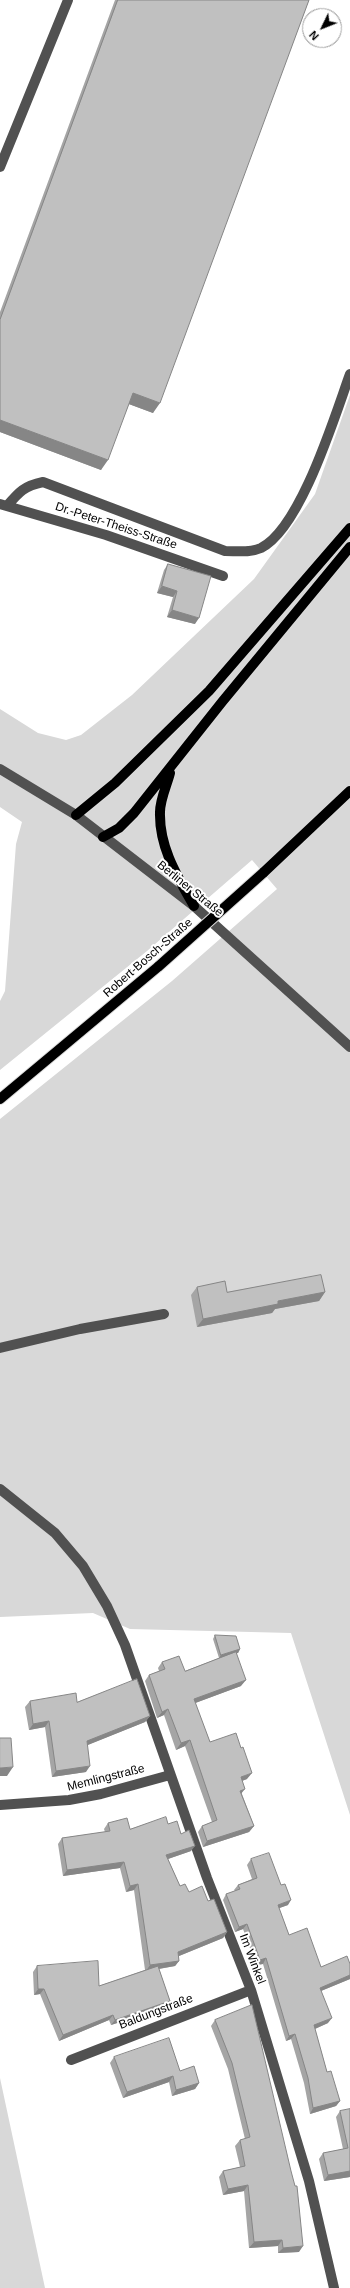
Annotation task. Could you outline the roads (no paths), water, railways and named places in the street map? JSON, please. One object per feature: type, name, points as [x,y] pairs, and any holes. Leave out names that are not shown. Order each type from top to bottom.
[{"type":"main road","points":[[76,816],[115,783],[209,691],[350,528]]},
{"type":"main road","points":[[103,837],[119,828],[134,813],[171,769],[222,702],[350,547]]},
{"type":"main road","points":[[171,769],[160,810],[162,837],[170,863],[194,906]]},
{"type":"main road","name":"Robert-Bosch-Straße","points":[[0,1100],[160,966],[309,831],[350,791]]},
{"type":"main road","name":"Robert-Bosch-Straße","points":[[309,831],[350,797]]},
{"type":"street","points":[[0,167],[68,0]]},
{"type":"street","points":[[4,505],[29,485],[43,482],[225,551],[244,552],[261,548],[272,540],[307,488],[350,374]]},
{"type":"street","name":"Dr.-Peter-Theiss-Straße","points":[[4,505],[106,535],[223,576]]},
{"type":"street","name":"Berliner Straße","points":[[0,769],[76,816],[194,906],[350,1047]]},
{"type":"street","points":[[0,1348],[80,1329],[164,1314]]},
{"type":"street","name":"Im Winkel","points":[[0,1489],[55,1533],[83,1566],[107,1606],[125,1645],[207,1878],[250,1990],[309,2181],[334,2288]]},
{"type":"street","name":"Memlingstraße","points":[[0,1805],[69,1800],[101,1794],[170,1775]]},
{"type":"street","name":"Baldungstraße","points":[[71,2060],[250,1990]]}]
